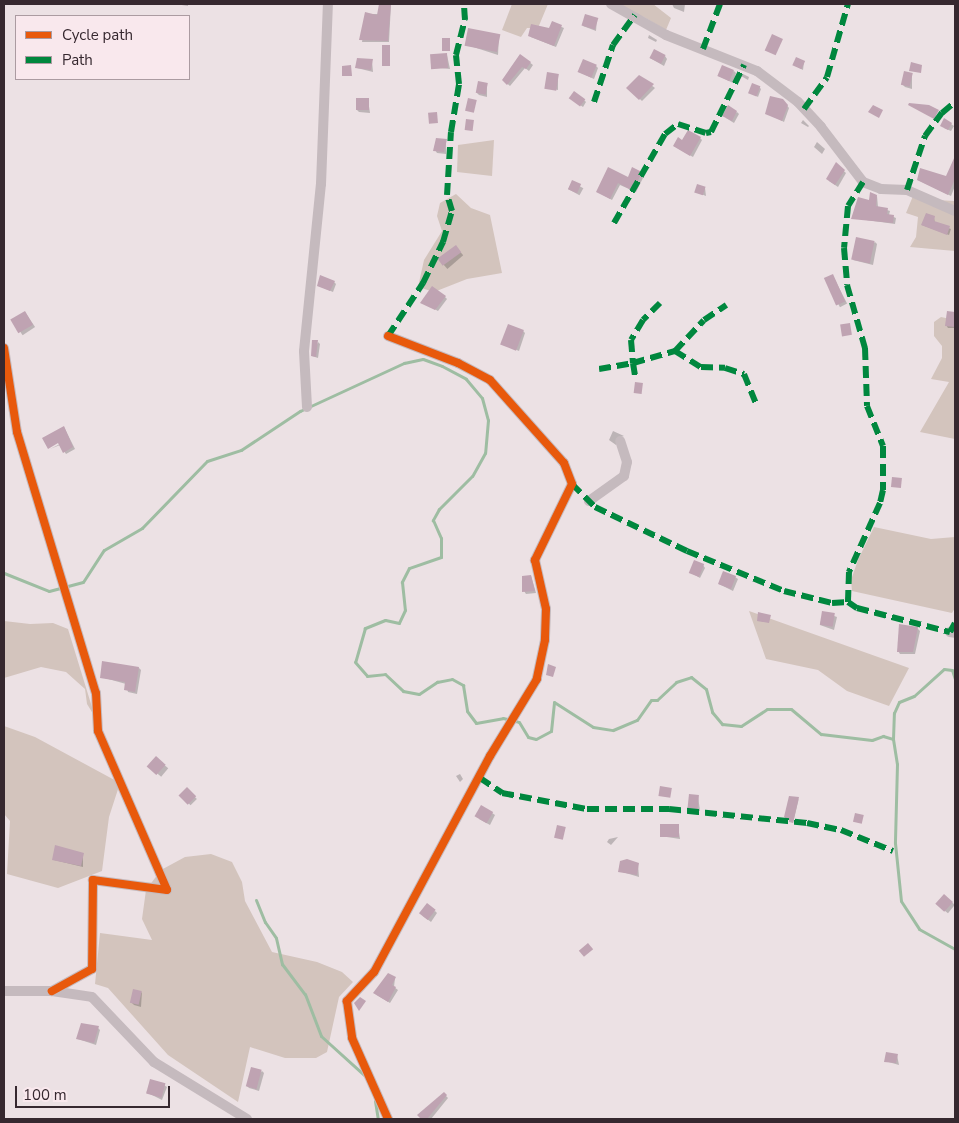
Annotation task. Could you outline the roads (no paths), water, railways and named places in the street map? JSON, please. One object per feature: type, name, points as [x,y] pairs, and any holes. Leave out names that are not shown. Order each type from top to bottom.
[{"type":"street","points":[[307,407],[304,351],[321,184],[328,4]]},
{"type":"street","points":[[612,4],[666,35],[757,71],[798,102],[821,127],[863,182],[882,189],[907,190],[955,211]]},
{"type":"street","points":[[388,336],[458,363],[490,380],[564,463],[572,484],[535,560],[546,609],[545,640],[536,679],[490,756],[374,972],[347,1001],[352,1038],[388,1119]]},
{"type":"street","points":[[4,348],[17,432],[96,694],[98,732],[167,890],[93,880],[92,969],[52,991]]},
{"type":"street","points":[[590,501],[624,476],[627,462],[620,441]]},
{"type":"street","points":[[4,991],[52,991],[92,997],[154,1062],[247,1119]]},
{"type":"waterway","points":[[4,573],[49,591],[83,582],[104,550],[142,528],[207,461],[241,450],[300,411],[404,363],[423,359],[442,366],[466,379],[482,398],[488,420],[485,453],[472,476],[439,509],[433,520],[441,538],[441,557],[409,568],[402,582],[405,610],[399,623],[385,620],[365,628],[355,662],[367,676],[385,674],[403,691],[419,694],[437,682],[452,679],[463,685],[467,711],[476,723],[503,718],[519,722],[528,737],[536,739],[551,731],[554,702],[593,727],[613,730],[637,720],[651,700],[657,700],[676,682],[691,677],[706,689],[712,712],[722,724],[741,726],[767,709],[791,709],[821,734],[872,740],[883,736],[893,739],[897,764],[895,843],[901,901],[919,929],[955,949]]},
{"type":"waterway","points":[[893,739],[894,713],[899,702],[914,696],[944,669],[952,670],[955,679]]},
{"type":"waterway","points":[[256,900],[265,922],[276,938],[282,964],[305,994],[321,1036],[364,1075]]},
{"type":"waterway","points":[[375,1101],[378,1119]]}]
